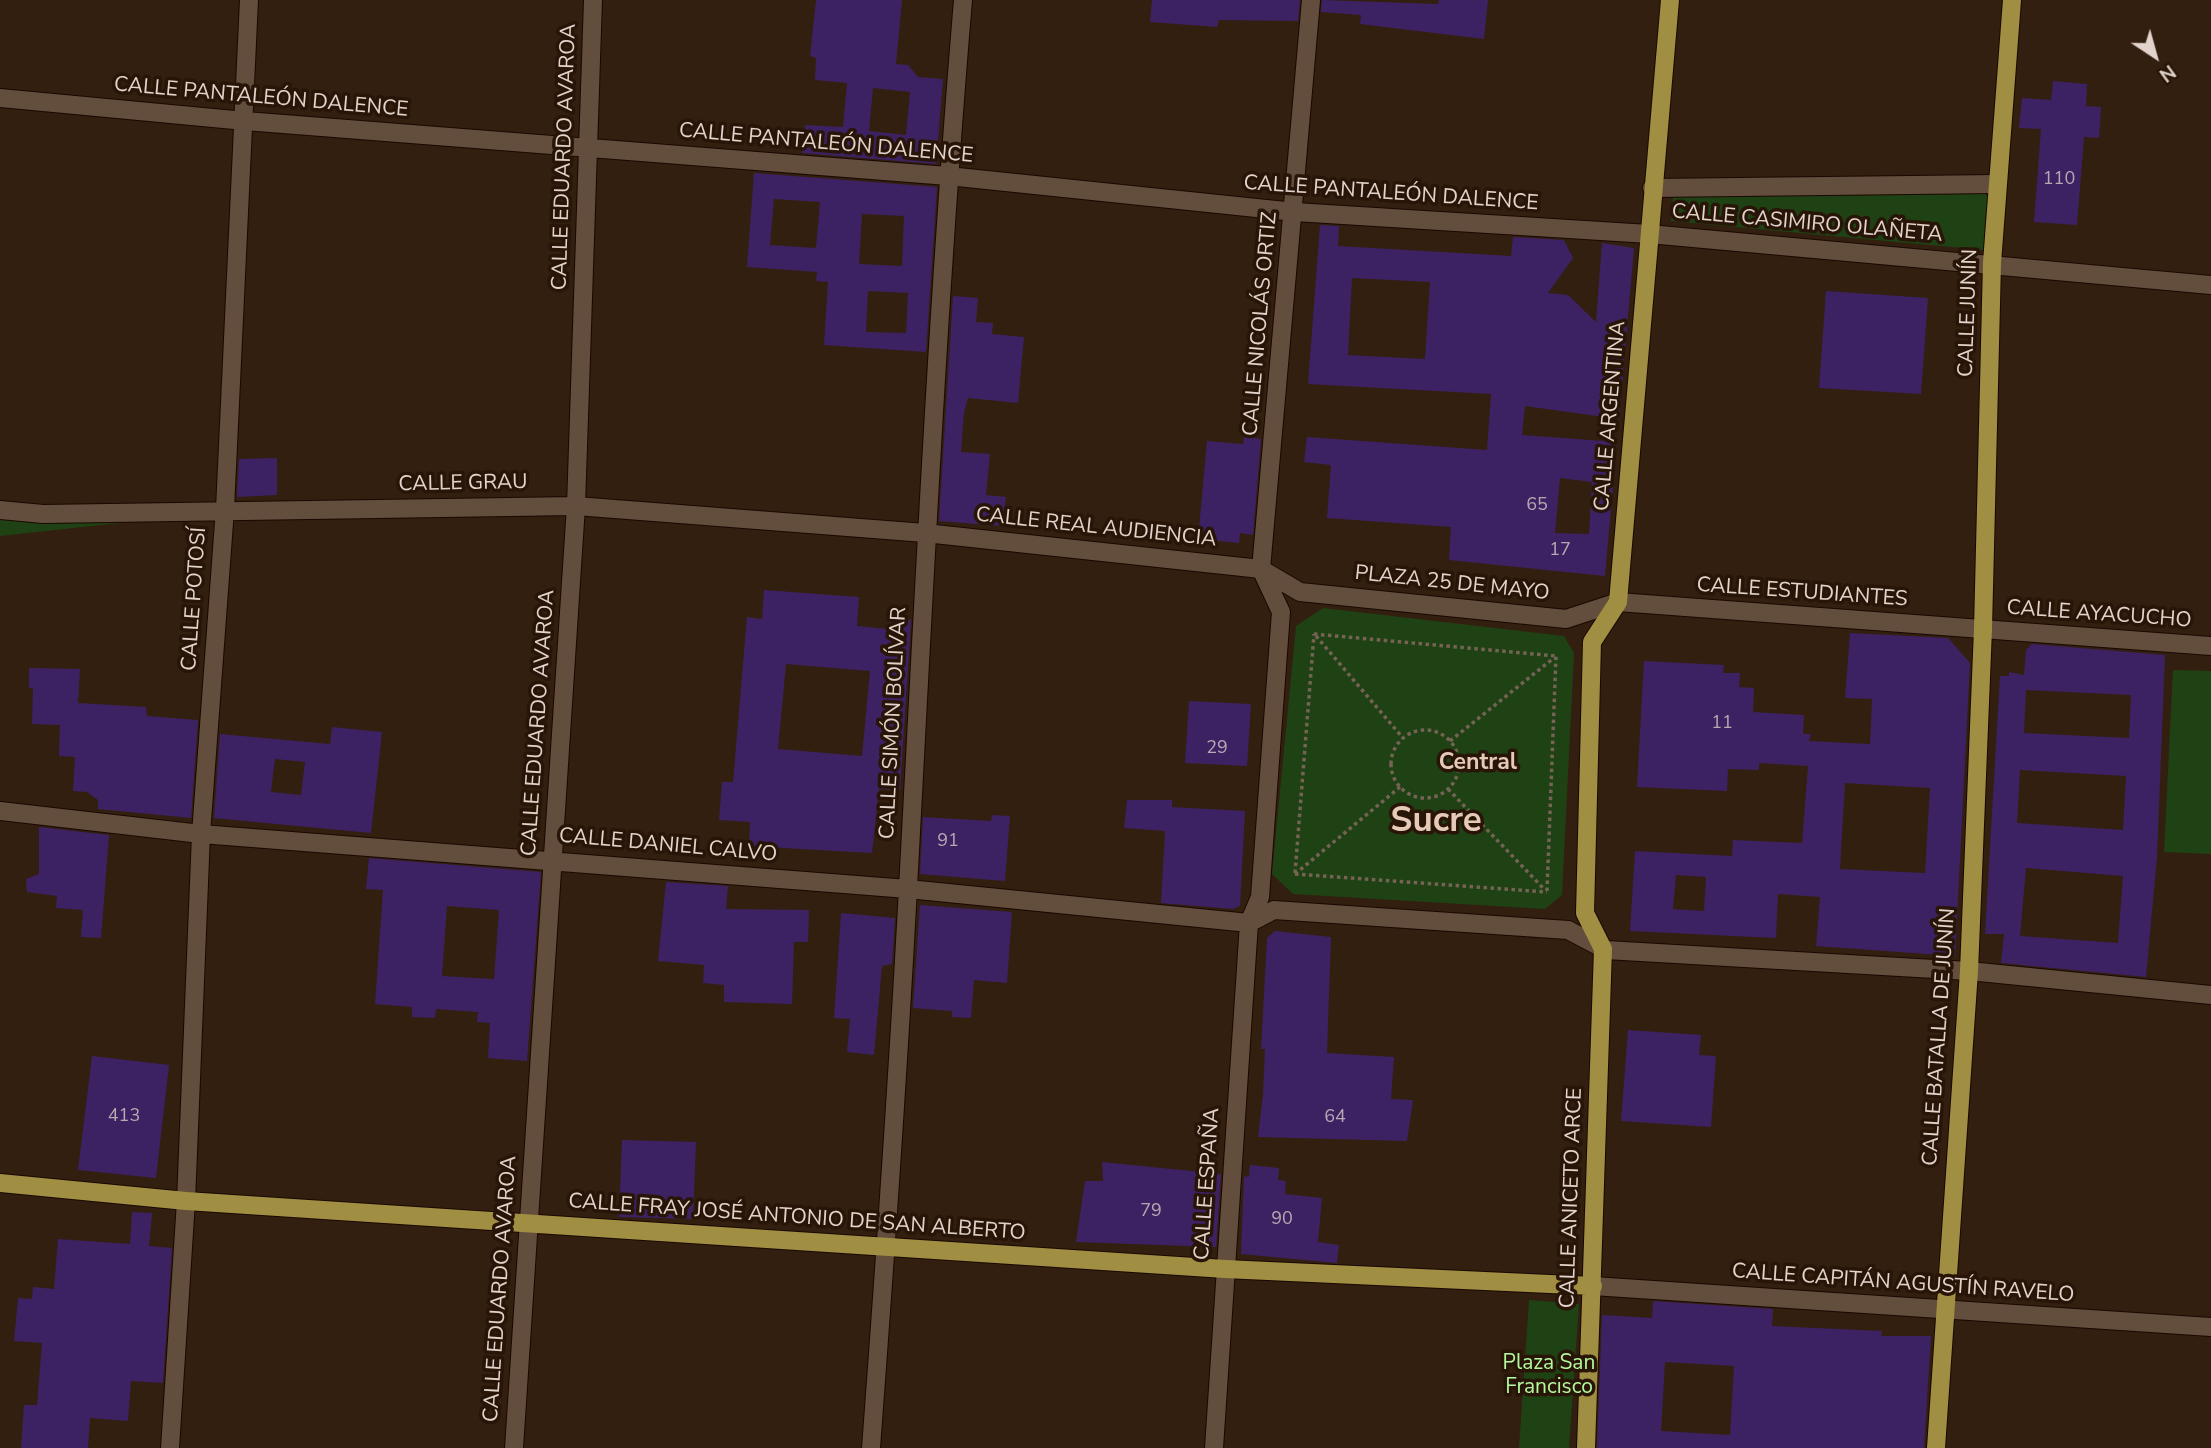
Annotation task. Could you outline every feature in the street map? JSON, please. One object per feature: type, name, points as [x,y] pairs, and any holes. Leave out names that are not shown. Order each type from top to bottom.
[{"type":"main road","name":"CALLE ARGENTINA","points":[[1618,602],[1670,0]]},
{"type":"main road","name":"CALLE JUNÍN","points":[[1983,629],[1992,263],[2012,0]]},
{"type":"main road","points":[[1603,949],[1585,913],[1592,642],[1618,602]]},
{"type":"main road","name":"CALLE BATALLA DE JUNÍN","points":[[1936,1448],[1969,971],[1983,629]]},
{"type":"main road","name":"CALLE ANICETO ARCE","points":[[1586,1448],[1603,949]]},
{"type":"main road","name":"CALLE FRAY JOSÉ ANTONIO DE SAN ALBERTO","points":[[0,1184],[187,1201],[1225,1269],[1593,1286]]},
{"type":"street","name":"CALLE POTOSÍ","points":[[170,1448],[187,1201],[201,834],[225,509],[246,121],[249,0]]},
{"type":"street","name":"CALLE EDUARDO AVAROA","points":[[514,1448],[576,506],[593,0]]},
{"type":"street","name":"CALLE SIMÓN BOLÍVAR","points":[[871,1448],[908,889],[925,533],[948,176],[963,0]]},
{"type":"street","name":"CALLE NICOLÁS ORTIZ","points":[[1261,569],[1311,0]]},
{"type":"street","name":"CALLE PANTALEÓN DALENCE","points":[[0,98],[246,121],[948,176],[1294,212],[1649,234]]},
{"type":"street","name":"CALLE CASIMIRO OLAÑETA","points":[[1652,188],[1997,184]]},
{"type":"street","name":"CALLE CASIMIRO OLAÑETA","points":[[1649,234],[1992,263],[2211,285]]},
{"type":"street","name":"CALLE GRAU","points":[[0,510],[43,514],[225,509],[576,506],[925,533]]},
{"type":"street","name":"CALLE REAL AUDIENCIA","points":[[925,533],[1261,569]]},
{"type":"street","name":"PLAZA 25 DE MAYO","points":[[1261,569],[1300,592],[1553,618],[1566,619],[1618,602]]},
{"type":"street","points":[[1249,923],[1260,897],[1281,612],[1261,569]]},
{"type":"street","name":"CALLE ESTUDIANTES","points":[[1618,602],[1983,629]]},
{"type":"street","name":"CALLE AYACUCHO","points":[[1983,629],[2211,646]]},
{"type":"street","name":"CALLE DANIEL CALVO","points":[[0,811],[201,834],[554,859],[908,889],[1249,923]]},
{"type":"street","points":[[1249,923],[1274,910],[1569,930],[1603,949],[1969,971],[2211,995]]},
{"type":"street","name":"CALLE ESPAÑA","points":[[1214,1448],[1249,923]]},
{"type":"street","name":"CALLE CAPITÁN AGUSTÍN RAVELO","points":[[1593,1286],[2211,1328]]},
{"type":"path","points":[[1314,634],[1556,656]]},
{"type":"path","points":[[1314,634],[1403,738]]},
{"type":"path","points":[[1295,874],[1314,634]]},
{"type":"path","points":[[1450,741],[1556,656]]},
{"type":"path","points":[[1546,892],[1556,656]]},
{"type":"path","points":[[1422,730],[1433,731],[1450,741],[1459,760],[1458,771],[1448,789],[1439,794],[1418,797],[1400,787],[1394,778],[1392,756],[1403,738],[1422,730]]},
{"type":"path","points":[[1295,874],[1400,787]]},
{"type":"path","points":[[1448,789],[1546,892]]},
{"type":"path","points":[[1295,874],[1546,892]]},
{"type":"green space","points":[[1984,191],[1991,220],[1984,250],[1671,221],[1673,197]]},
{"type":"green space","points":[[0,518],[147,520],[0,536]]},
{"type":"green space","points":[[1323,608],[1564,636],[1574,653],[1562,895],[1545,909],[1293,894],[1272,874],[1296,626]]},
{"type":"green space","points":[[2173,670],[2211,671],[2211,854],[2164,852]]},
{"type":"green space","name":"Plaza San Francisco","points":[[1529,1300],[1579,1304],[1569,1448],[1519,1448]]},
{"type":"building","points":[[816,0],[902,0],[896,64],[908,65],[918,77],[943,79],[936,164],[802,153],[805,125],[843,127],[847,83],[815,80],[816,58],[810,56]],"holes":[[[873,88],[910,92],[906,135],[869,131]]]},
{"type":"building","points":[[1152,0],[1300,0],[1298,21],[1219,20],[1217,27],[1150,22]]},
{"type":"building","points":[[1322,0],[1438,4],[1439,0],[1488,0],[1484,39],[1360,24],[1361,15],[1321,12]]},
{"type":"building","points":[[2053,81],[2087,84],[2086,106],[2101,107],[2099,138],[2084,137],[2077,225],[2034,222],[2041,129],[2019,128],[2022,98],[2051,100]]},
{"type":"building","points":[[754,173],[937,187],[926,352],[824,345],[828,282],[816,281],[817,272],[747,267]],"holes":[[[774,199],[820,202],[816,248],[770,245]],[[862,214],[904,216],[902,266],[859,264]],[[868,291],[908,293],[906,333],[866,332]]]},
{"type":"building","points":[[1320,225],[1339,226],[1338,246],[1511,256],[1513,237],[1564,240],[1573,258],[1548,293],[1568,295],[1596,322],[1602,243],[1634,248],[1619,419],[1525,406],[1522,435],[1617,442],[1605,576],[1449,560],[1451,527],[1327,518],[1331,465],[1304,462],[1307,437],[1487,450],[1491,394],[1308,384]],"holes":[[[1352,278],[1430,282],[1425,359],[1348,355]],[[1560,478],[1592,482],[1589,534],[1555,533]]]},
{"type":"building","points":[[1826,291],[1928,298],[1921,394],[1819,388]]},
{"type":"building","points":[[953,296],[978,298],[976,322],[993,323],[992,334],[1024,337],[1018,403],[968,398],[964,413],[961,452],[990,454],[986,495],[1006,497],[1002,526],[939,521]]},
{"type":"building","points":[[1244,437],[1261,439],[1253,535],[1240,533],[1239,543],[1198,539],[1207,441],[1243,444]]},
{"type":"building","points":[[277,458],[277,495],[237,497],[239,459]]},
{"type":"building","points":[[764,590],[859,597],[857,626],[889,629],[889,618],[911,620],[900,790],[879,789],[872,853],[749,846],[750,822],[719,820],[722,782],[733,782],[747,617],[762,619]],"holes":[[[786,664],[870,671],[862,756],[778,749]]]},
{"type":"building","points":[[1850,633],[1948,638],[1970,663],[1955,956],[1816,946],[1820,897],[1778,894],[1776,938],[1630,931],[1635,851],[1732,856],[1733,840],[1802,843],[1808,766],[1759,763],[1759,770],[1728,769],[1727,791],[1637,787],[1644,661],[1724,665],[1723,673],[1740,673],[1739,687],[1754,688],[1753,712],[1804,715],[1803,734],[1811,734],[1809,741],[1870,744],[1872,699],[1845,698]],"holes":[[[1845,783],[1930,788],[1925,873],[1840,869]],[[1676,875],[1706,877],[1704,911],[1673,909]]]},
{"type":"building","points":[[2032,644],[2165,655],[2157,857],[2146,977],[2001,963],[2004,934],[1985,934],[2000,676],[2009,676],[2009,672],[2024,675],[2026,650]],"holes":[[[2026,690],[2131,695],[2129,738],[2024,733]],[[2020,770],[2126,776],[2123,830],[2017,823]],[[2026,868],[2123,876],[2118,943],[2020,936]]]},
{"type":"building","points":[[29,668],[80,669],[78,703],[146,707],[147,716],[198,720],[191,818],[98,809],[98,800],[87,792],[73,791],[75,757],[59,756],[60,725],[32,724],[33,688],[29,688]]},
{"type":"building","points":[[1189,701],[1251,704],[1247,766],[1185,763]]},
{"type":"building","points":[[332,727],[382,732],[371,833],[214,818],[220,734],[330,744]],"holes":[[[275,759],[305,762],[301,795],[271,792]]]},
{"type":"building","points":[[1127,800],[1172,800],[1172,807],[1245,811],[1240,906],[1233,909],[1161,903],[1165,831],[1124,828]]},
{"type":"building","points":[[992,815],[1010,816],[1005,881],[920,874],[923,817],[991,821]]},
{"type":"building","points":[[39,827],[109,835],[101,938],[81,937],[83,910],[56,908],[57,896],[27,892],[26,879],[39,874]]},
{"type":"building","points":[[369,858],[541,872],[527,1061],[488,1058],[490,1023],[477,1022],[478,1012],[436,1009],[435,1018],[412,1017],[412,1007],[375,1004],[383,890],[366,889]],"holes":[[[447,906],[499,910],[494,979],[442,976]]]},
{"type":"building","points":[[666,882],[728,886],[726,909],[809,910],[808,942],[794,942],[792,1004],[724,1002],[724,985],[703,983],[704,965],[658,961]]},
{"type":"building","points":[[920,905],[1012,912],[1007,983],[974,980],[971,1018],[952,1017],[952,1011],[913,1008]]},
{"type":"building","points":[[841,913],[895,918],[892,964],[882,966],[874,1055],[847,1052],[850,1019],[834,1018]]},
{"type":"building","points":[[1275,931],[1331,937],[1327,1053],[1394,1057],[1391,1099],[1413,1100],[1407,1141],[1258,1137],[1263,1095],[1265,1049],[1261,1049],[1267,938]]},
{"type":"building","points":[[1628,1030],[1701,1035],[1699,1055],[1716,1056],[1711,1127],[1621,1121]]},
{"type":"building","points":[[92,1056],[169,1065],[156,1178],[78,1170]]},
{"type":"building","points":[[622,1140],[696,1142],[693,1219],[619,1217]]},
{"type":"building","points":[[1102,1162],[1221,1174],[1216,1247],[1076,1242],[1085,1181],[1103,1181]]},
{"type":"building","points":[[1250,1165],[1279,1168],[1278,1180],[1286,1181],[1285,1194],[1322,1198],[1318,1242],[1339,1245],[1337,1263],[1241,1254],[1244,1176],[1249,1177]]},
{"type":"building","points":[[132,1212],[152,1213],[149,1246],[172,1248],[163,1383],[131,1381],[128,1421],[90,1418],[88,1448],[21,1448],[24,1405],[37,1405],[42,1343],[14,1341],[18,1298],[32,1299],[33,1287],[54,1289],[58,1239],[130,1244]]},
{"type":"building","points":[[1653,1301],[1773,1309],[1772,1326],[1882,1331],[1881,1336],[1931,1336],[1924,1448],[1597,1448],[1602,1315],[1652,1318]],"holes":[[[1665,1362],[1734,1366],[1730,1435],[1661,1431]]]},
{"type":"district","name":"Central","points":[[1478,763]]},
{"type":"district","name":"Sucre","points":[[1436,823]]}]
